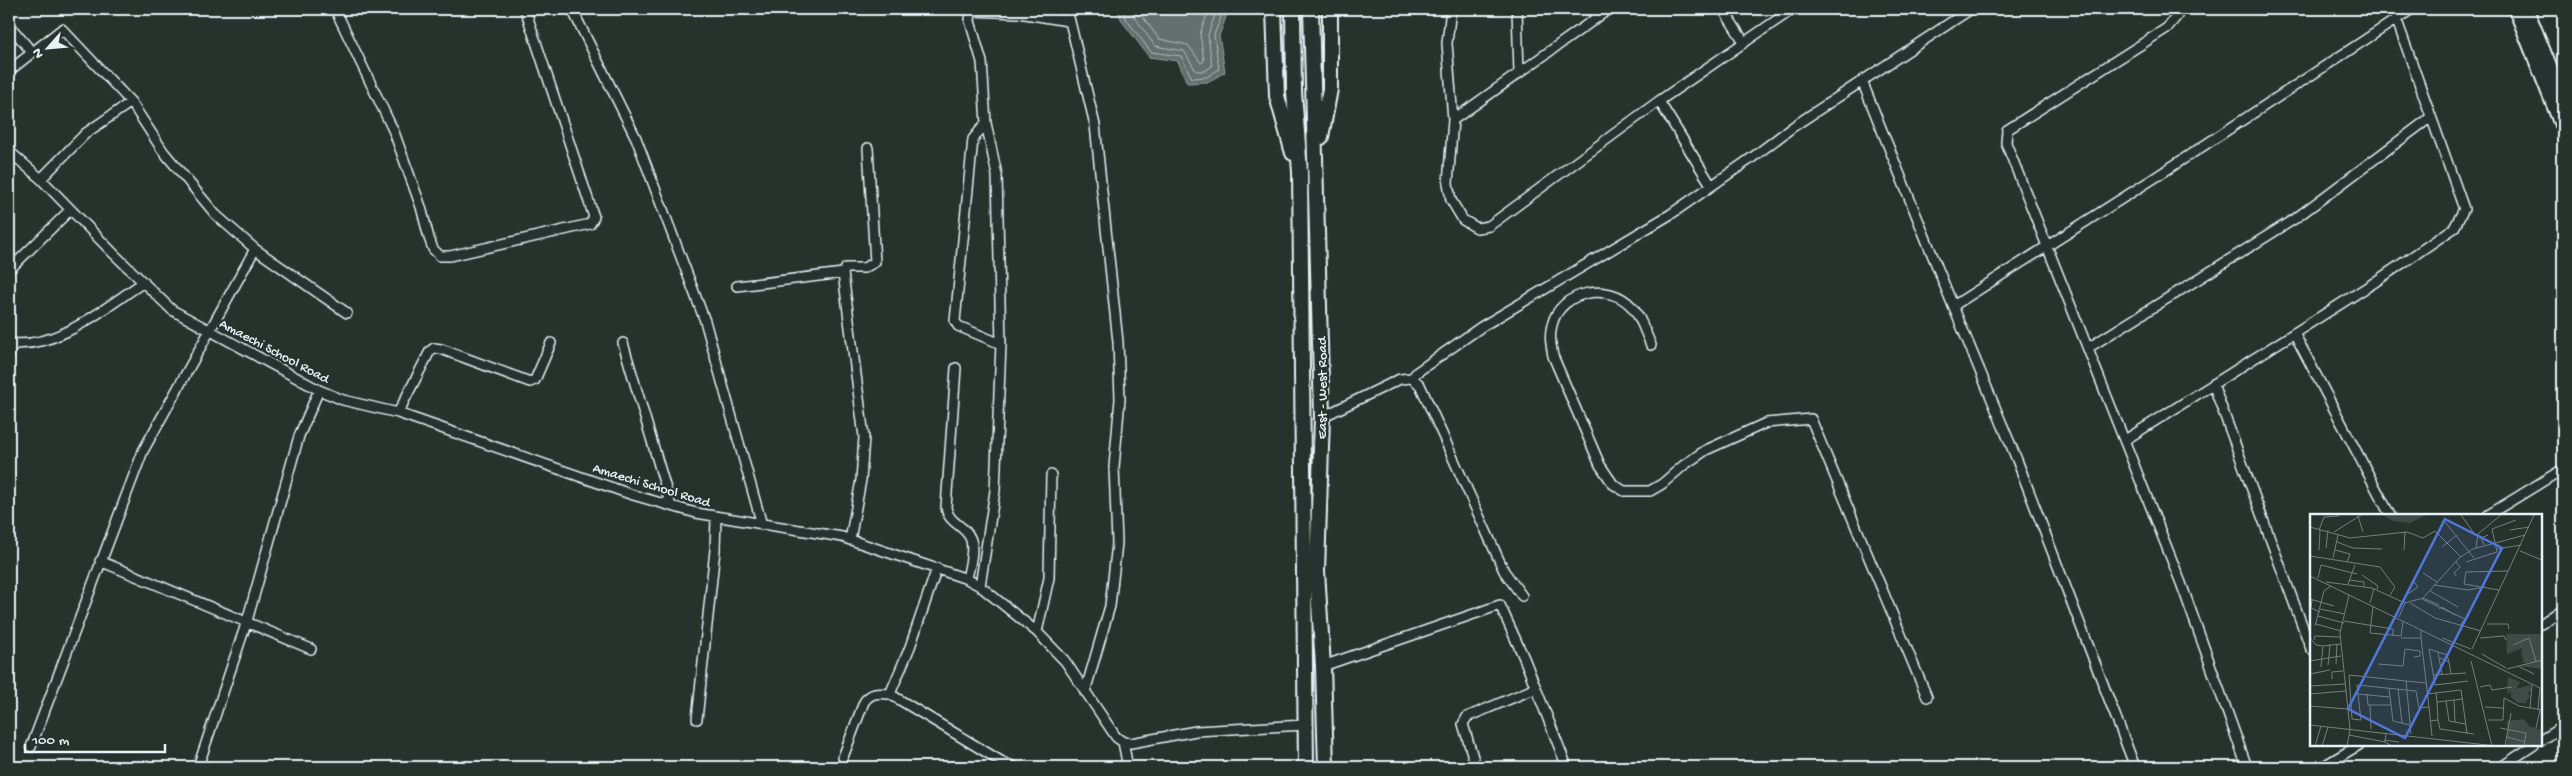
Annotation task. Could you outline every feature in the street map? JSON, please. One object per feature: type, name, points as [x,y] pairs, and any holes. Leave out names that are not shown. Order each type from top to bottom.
[{"type":"main road","points":[[1274,9],[1277,96],[1280,115],[1300,172]]},
{"type":"main road","name":"East - West Road","points":[[1293,9],[1294,92],[1300,172],[1306,767]]},
{"type":"main road","name":"East - West Road","points":[[1311,9],[1317,162],[1322,417],[1317,571],[1323,666],[1326,767]]},
{"type":"main road","points":[[1317,162],[1330,89],[1330,9]]},
{"type":"main road","points":[[2515,9],[2563,130]]},
{"type":"main road","points":[[2527,9],[2563,98]]},
{"type":"street","points":[[335,9],[394,132],[421,206],[434,249],[440,256],[450,256],[590,224],[594,216],[525,9]]},
{"type":"street","points":[[572,9],[636,138],[705,321],[762,525]]},
{"type":"street","points":[[1067,9],[1068,21],[1096,125],[1118,342],[1120,399],[1114,467],[1118,543],[1110,606],[1085,692]]},
{"type":"street","points":[[1451,9],[1447,42],[1452,120],[1448,183],[1451,200],[1463,220],[1477,228],[1489,226],[1659,101],[1793,9]]},
{"type":"street","points":[[1517,9],[1519,73]]},
{"type":"street","points":[[1452,120],[1609,9]]},
{"type":"street","points":[[1724,9],[1744,42]]},
{"type":"street","points":[[1322,417],[1400,378],[1412,378],[1481,327],[1671,214],[1862,81],[1971,9]]},
{"type":"street","points":[[2173,9],[2177,16],[2167,28],[2007,130],[2006,143],[2181,583],[2247,767]]},
{"type":"street","points":[[1953,306],[2156,178],[2412,9]]},
{"type":"street","points":[[980,586],[995,491],[1001,344],[997,175],[986,123],[982,62],[970,21],[971,11],[1019,12],[1068,21]]},
{"type":"street","points":[[2125,440],[2294,333],[2454,228],[2464,209],[2396,18]]},
{"type":"street","points":[[9,24],[31,51]]},
{"type":"street","points":[[9,71],[31,51],[62,29],[131,102],[163,151],[216,215],[255,249],[347,312]]},
{"type":"street","points":[[1862,81],[2017,460],[2135,767]]},
{"type":"street","points":[[1659,101],[1711,186]]},
{"type":"street","points":[[41,179],[86,132],[131,102]]},
{"type":"street","points":[[2088,348],[2296,218],[2431,116]]},
{"type":"street","points":[[986,123],[973,139],[955,314],[958,326],[1001,344]]},
{"type":"street","points":[[850,540],[860,480],[864,437],[843,273],[846,268],[870,266],[875,262],[868,148]]},
{"type":"street","name":"Amaechi School Road","points":[[9,151],[41,179],[172,310],[318,390],[343,400],[398,413],[671,506],[716,518],[850,540],[968,579],[980,586],[1037,632],[1065,661],[1116,737],[1123,742]]},
{"type":"street","points":[[9,270],[70,210]]},
{"type":"street","points":[[31,747],[143,451],[255,249]]},
{"type":"street","points":[[737,286],[843,273]]},
{"type":"street","points":[[9,355],[11,344],[41,341],[70,330],[144,282]]},
{"type":"street","points":[[1651,345],[1631,307],[1618,297],[1603,292],[1587,292],[1572,298],[1560,309],[1552,324],[1550,340],[1553,356],[1607,476],[1613,484],[1624,491],[1650,491],[1706,450],[1724,441],[1766,423],[1811,419],[1927,697]]},
{"type":"street","points":[[2294,333],[2389,514]]},
{"type":"street","points":[[623,343],[671,506]]},
{"type":"street","points":[[398,413],[430,351],[434,348],[441,348],[530,382],[535,380],[551,344]]},
{"type":"street","points":[[956,368],[946,507],[949,519],[966,531],[970,540],[972,550],[968,579]]},
{"type":"street","points":[[1412,378],[1420,385],[1504,571],[1522,596]]},
{"type":"street","points":[[2213,384],[2310,646]]},
{"type":"street","points":[[198,767],[247,621],[299,436],[318,390]]},
{"type":"street","points":[[2490,514],[2563,469]]},
{"type":"street","points":[[1037,632],[1049,578],[1051,475]]},
{"type":"street","points":[[697,719],[715,550],[716,518]]},
{"type":"street","points":[[100,561],[311,649]]},
{"type":"street","points":[[890,694],[910,647],[938,568]]},
{"type":"street","points":[[1323,666],[1500,605],[1536,688],[1567,767]]},
{"type":"street","points":[[2542,623],[2563,609]]},
{"type":"street","points":[[1476,767],[1462,724],[1468,717],[1536,688]]},
{"type":"street","points":[[843,757],[867,697],[878,693],[890,694],[1015,767]]},
{"type":"street","points":[[1128,767],[1123,742],[1131,743],[1196,731],[1305,725]]},
{"type":"street","points":[[2542,739],[2563,726]]},
{"type":"street","points":[[2501,767],[2532,746]]},
{"type":"street","points":[[2322,767],[2349,748]]},
{"type":"water","points":[[1117,9],[1229,9],[1219,36],[1225,72],[1208,82],[1187,83],[1178,61],[1149,57],[1122,21]]}]
